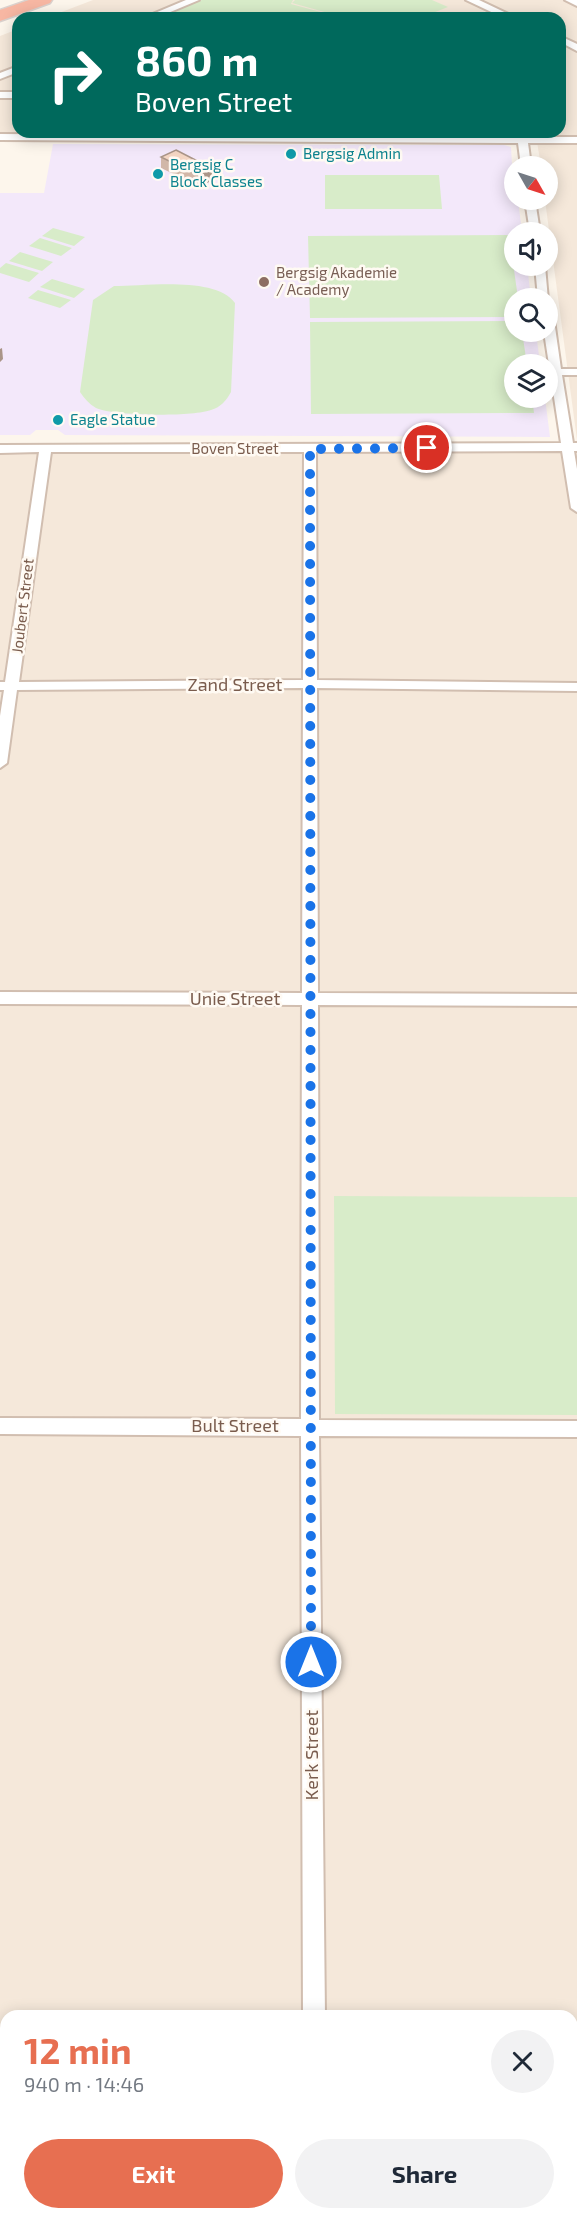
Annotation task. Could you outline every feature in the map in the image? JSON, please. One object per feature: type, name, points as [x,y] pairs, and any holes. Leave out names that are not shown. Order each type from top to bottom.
[{"type":"highway","points":[[0,16],[44,0]]},
{"type":"street","points":[[163,12],[194,0]]},
{"type":"street","points":[[471,0],[498,12]]},
{"type":"street","points":[[570,0],[577,3]]},
{"type":"street","points":[[521,138],[524,156]]},
{"type":"street","points":[[549,138],[577,140]]},
{"type":"street","points":[[558,372],[577,372]]},
{"type":"street","points":[[558,385],[572,447],[577,508]]},
{"type":"street","name":"Boven Street","points":[[0,448],[572,447]]},
{"type":"street","name":"Joubert Street","points":[[0,763],[6,686],[46,448]]},
{"type":"street","name":"Kerk Street","points":[[310,449],[310,1426],[314,2010]]},
{"type":"street","name":"Zand Street","points":[[6,686],[310,684],[577,687]]},
{"type":"street","name":"Unie Street","points":[[0,998],[577,1000]]},
{"type":"street","name":"Bult Street","points":[[0,1426],[310,1426],[577,1430]]},
{"type":"shaded area","points":[[93,0],[577,0],[577,440],[555,276],[558,276],[558,222],[548,222],[546,210],[558,210],[558,156],[539,156],[537,142],[0,141],[0,36],[12,31],[12,138],[566,138],[566,12],[62,12]]},
{"type":"shaded area","name":"Bergsig Akademie / Academy","points":[[53,144],[504,145],[511,147],[512,156],[504,156],[504,210],[519,210],[521,222],[504,222],[504,276],[528,276],[530,288],[504,288],[504,342],[537,342],[539,354],[504,354],[504,408],[546,408],[550,437],[65,435],[58,430],[36,430],[30,435],[0,435],[0,193],[44,193]]},
{"type":"shaded area","points":[[0,453],[577,453],[577,2010],[0,2010]]},
{"type":"green space","points":[[202,0],[293,0],[291,4],[321,12],[172,12]]},
{"type":"green space","points":[[295,0],[432,0],[448,7],[435,12],[324,12],[292,3]]},
{"type":"green space","points":[[325,175],[439,175],[442,209],[325,209]]},
{"type":"green space","points":[[53,228],[85,237],[74,246],[42,236]]},
{"type":"green space","points":[[504,235],[504,276],[515,276],[517,288],[504,288],[504,317],[310,318],[308,236]]},
{"type":"green space","points":[[40,238],[72,248],[61,256],[29,246]]},
{"type":"green space","points":[[20,252],[53,262],[42,271],[9,261]]},
{"type":"green space","points":[[6,263],[39,273],[29,282],[0,273],[0,268]]},
{"type":"green space","points":[[52,279],[85,289],[74,298],[40,287]]},
{"type":"green space","points":[[179,284],[197,286],[213,289],[226,295],[235,303],[231,392],[223,403],[215,409],[202,412],[153,415],[105,411],[87,401],[80,392],[93,300],[114,286]]},
{"type":"green space","points":[[38,290],[71,300],[60,308],[28,298]]},
{"type":"green space","points":[[504,321],[504,342],[524,342],[525,354],[504,354],[504,408],[533,408],[534,413],[311,414],[310,322]]},
{"type":"green space","points":[[334,1196],[577,1197],[577,1415],[335,1414]]},
{"type":"building","points":[[176,150],[213,169],[199,176],[161,157]]},
{"type":"place","name":"Bergsig Admin","points":[[291,154]]},
{"type":"place","name":"Bergsig C Block Classes","points":[[158,174]]},
{"type":"place","name":"Bergsig Akademie / Academy","points":[[264,282]]},
{"type":"place","name":"Eagle Statue","points":[[58,420]]},
{"type":"route","points":[[311,1662],[310,449],[427,448]]}]
